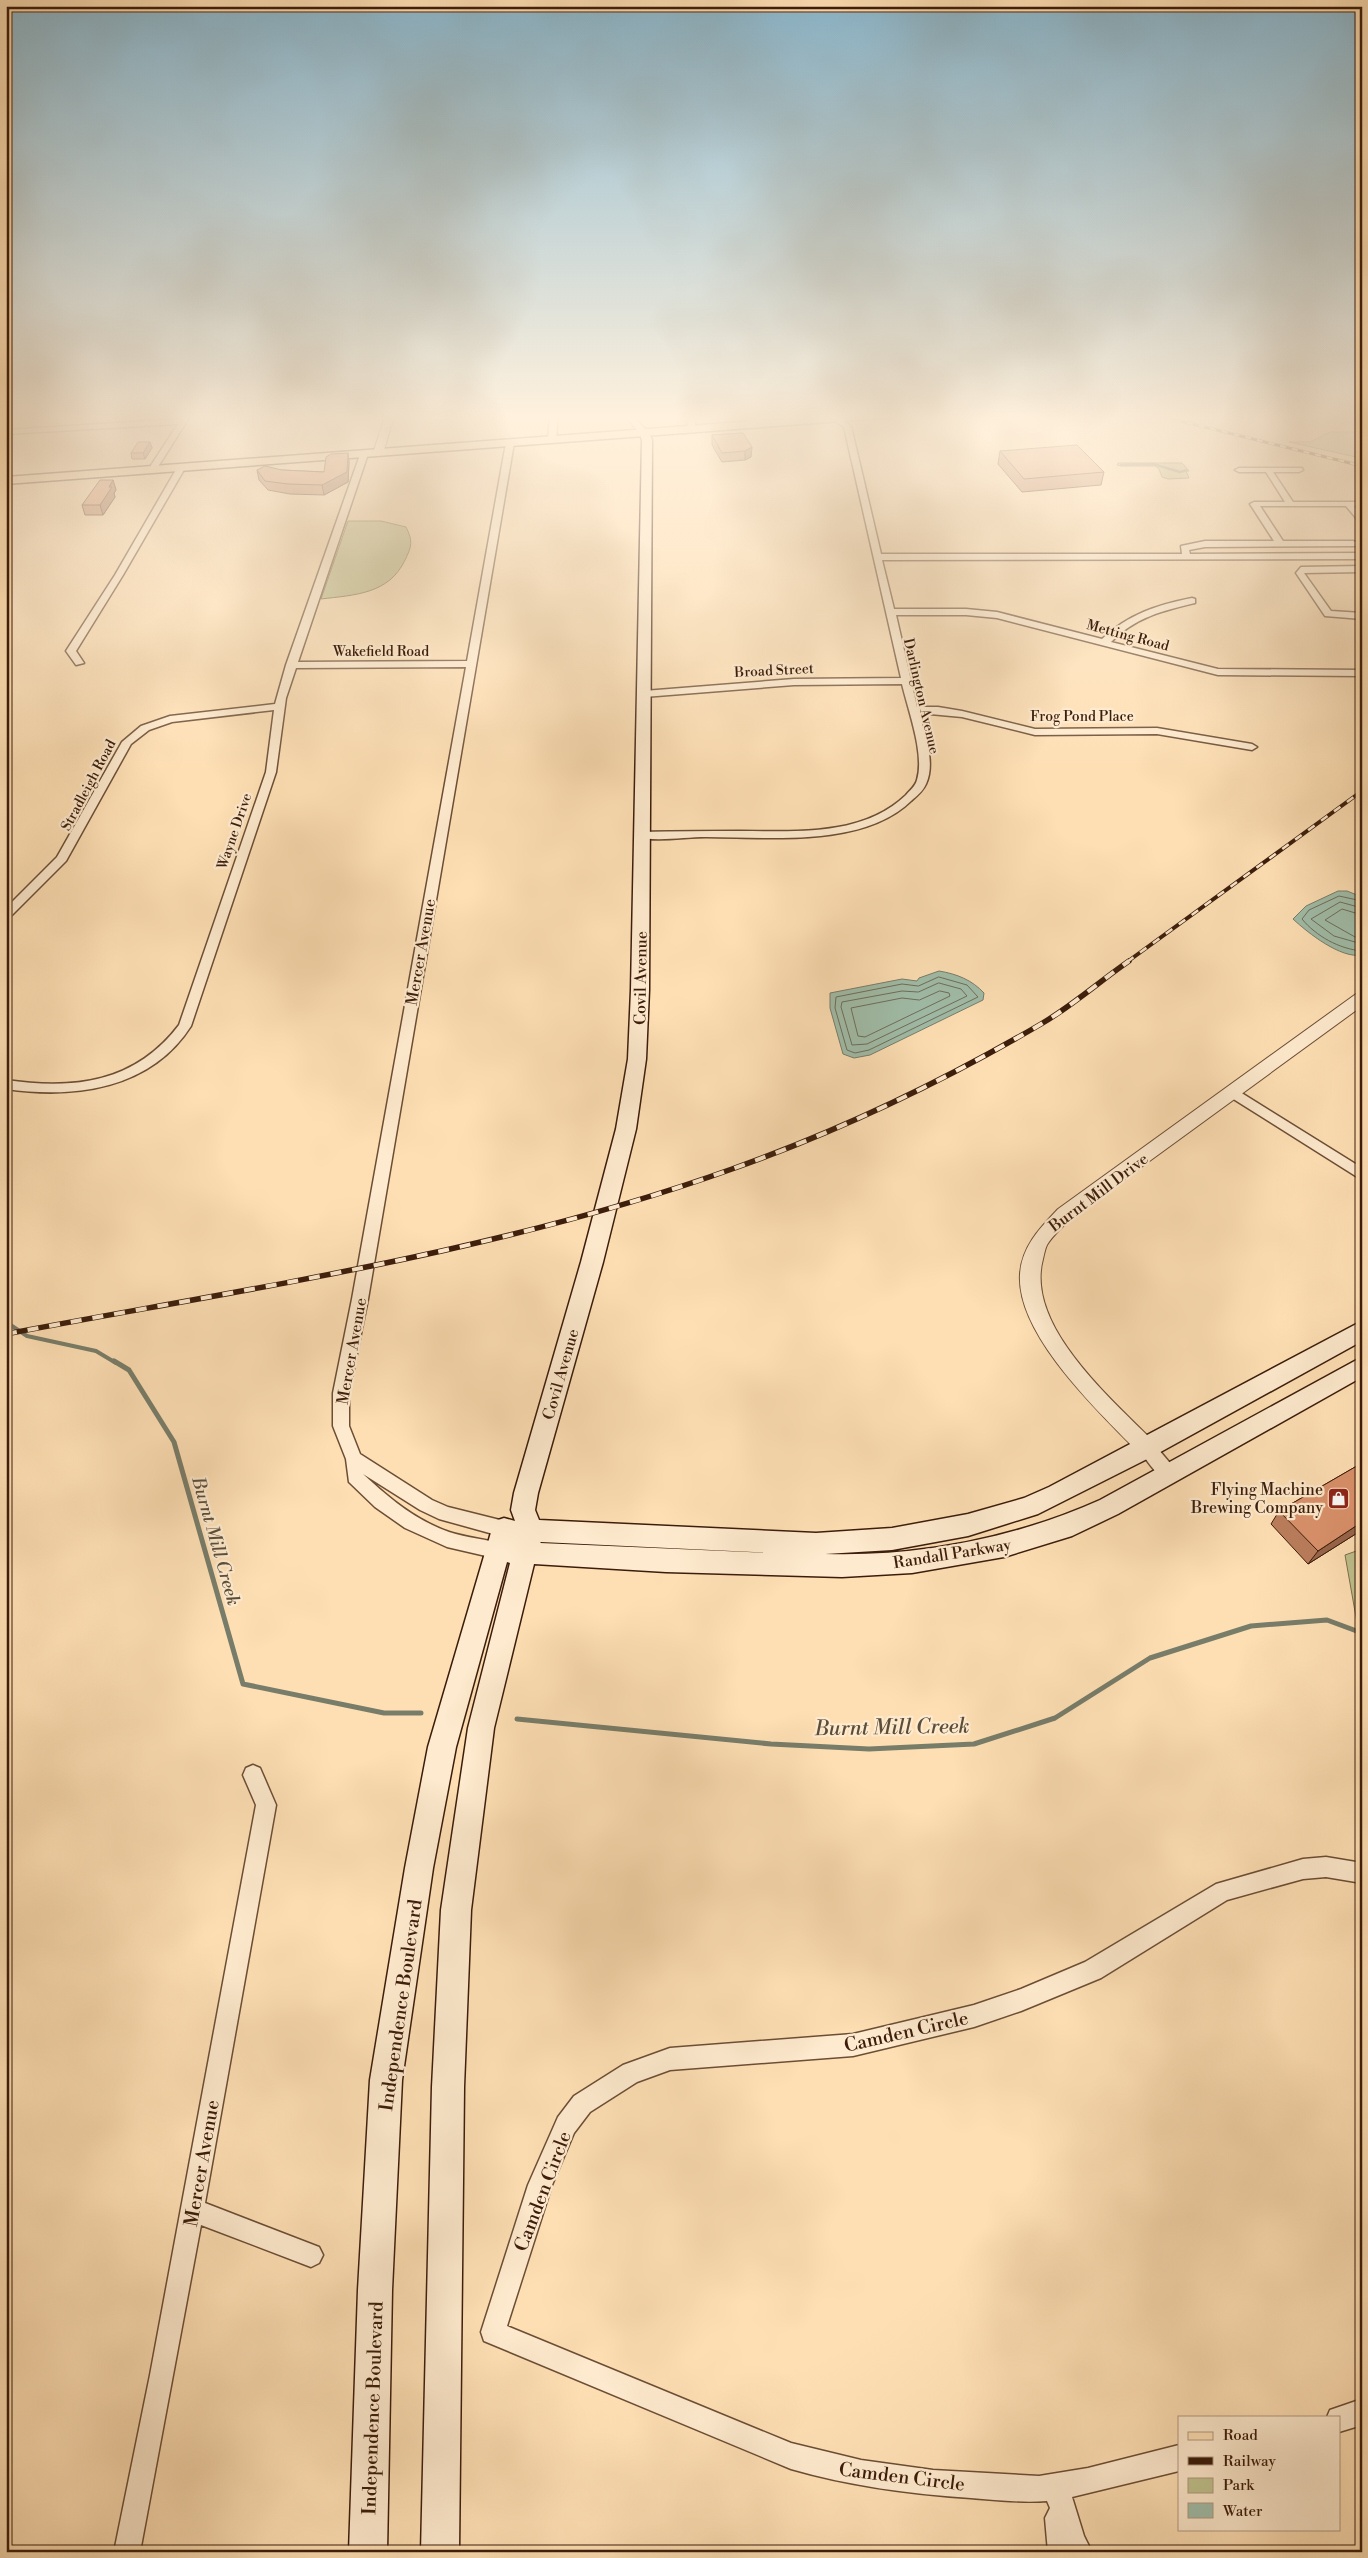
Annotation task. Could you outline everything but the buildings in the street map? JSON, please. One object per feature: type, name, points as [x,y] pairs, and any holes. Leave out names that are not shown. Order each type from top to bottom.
[{"type":"main road","name":"Covil Avenue","points":[[516,1535],[536,1454],[592,1262],[627,1124],[634,1083],[639,1013],[646,533]]},
{"type":"main road","name":"Randall Parkway","points":[[516,1535],[816,1544],[892,1539],[968,1525],[1029,1507],[1147,1448],[1362,1330]]},
{"type":"main road","name":"Randall Parkway","points":[[516,1535],[828,1566],[912,1562],[970,1553],[1036,1538],[1088,1518],[1362,1366]]},
{"type":"main road","name":"Independence Boulevard","points":[[368,2552],[375,2290],[386,2080],[419,1868],[442,1747],[478,1617],[516,1535]]},
{"type":"main road","points":[[440,2552],[448,2087],[456,1910],[480,1728],[516,1535]]},
{"type":"street","points":[[79,663],[71,651],[143,533]]},
{"type":"street","name":"Wayne Drive","points":[[6,1084],[39,1089],[69,1089],[114,1078],[156,1057],[181,1032],[191,1009],[270,772],[279,707],[337,533]]},
{"type":"street","name":"Mercer Avenue","points":[[494,533],[360,1299],[341,1393],[341,1426],[354,1460],[356,1477],[395,1514],[411,1524],[447,1539],[516,1535]]},
{"type":"street","name":"Darlington Avenue","points":[[642,835],[830,831],[880,818],[901,805],[919,788],[924,775],[924,756],[871,533]]},
{"type":"street","points":[[1273,533],[1280,544]]},
{"type":"street","points":[[1311,544],[1327,569]]},
{"type":"street","points":[[1188,556],[1184,548],[1193,545],[1353,544]]},
{"type":"street","points":[[876,557],[1362,556]]},
{"type":"street","points":[[1362,569],[1301,570],[1300,573],[1328,614],[1362,616]]},
{"type":"street","points":[[1104,643],[1134,616],[1162,607],[1192,601]]},
{"type":"street","name":"Metting Road","points":[[889,612],[983,613],[1015,619],[1218,672],[1362,674]]},
{"type":"street","name":"Wakefield Road","points":[[292,665],[470,664]]},
{"type":"street","name":"Broad Street","points":[[644,694],[794,682],[905,681]]},
{"type":"street","name":"Stradleigh Road","points":[[6,915],[62,859],[118,755],[134,735],[155,723],[170,719],[279,707]]},
{"type":"street","name":"Frog Pond Place","points":[[913,710],[938,710],[962,714],[1035,732],[1157,731],[1252,747]]},
{"type":"street","name":"Burnt Mill Drive","points":[[1147,1448],[1071,1367],[1048,1337],[1036,1311],[1031,1286],[1030,1261],[1037,1243],[1057,1220],[1362,998]]},
{"type":"street","points":[[1232,1092],[1362,1175]]},
{"type":"street","points":[[1147,1448],[1169,1474]]},
{"type":"street","points":[[354,1460],[426,1505],[445,1514],[516,1535]]},
{"type":"street","name":"Mercer Avenue","points":[[127,2552],[266,1805],[254,1776]]},
{"type":"street","name":"Camden Circle","points":[[1178,2458],[1056,2487],[1025,2488],[918,2482],[868,2476],[821,2466],[791,2456],[493,2332],[540,2185],[566,2124],[582,2104],[598,2092],[644,2067],[670,2059],[715,2054],[853,2045],[974,2016],[1021,2000],[1093,1970],[1223,1891],[1302,1869],[1326,1867],[1362,1873]]},
{"type":"street","points":[[192,2210],[311,2255]]},
{"type":"street","points":[[1340,2420],[1362,2412]]},
{"type":"street","points":[[1056,2487],[1061,2552]]},
{"type":"street","points":[[1056,2487],[1073,2542],[1079,2552]]},
{"type":"green space","points":[[344,533],[409,533],[411,540],[409,551],[398,571],[390,580],[370,591],[321,599]]},
{"type":"green space","points":[[1362,1549],[1362,1651],[1345,1555]]},
{"type":"water","points":[[1338,891],[1347,891],[1362,897],[1362,955],[1344,953],[1325,944],[1293,919],[1306,906]]},
{"type":"water","points":[[939,971],[958,976],[974,984],[984,993],[983,1000],[870,1055],[854,1058],[843,1054],[830,1008],[830,993],[902,979],[917,981],[919,978]]},
{"type":"waterway","name":"Burnt Mill Creek","points":[[6,1322],[27,1336],[96,1351],[116,1363]]},
{"type":"waterway","name":"Burnt Mill Creek","points":[[114,1361],[129,1370],[174,1442],[243,1684],[384,1713],[421,1713]]},
{"type":"waterway","name":"Burnt Mill Creek","points":[[517,1719],[771,1744],[869,1749],[974,1744],[1055,1718],[1150,1658],[1251,1626],[1327,1620],[1362,1633]]},
{"type":"railway","points":[[1127,962],[1362,791]]},
{"type":"railway","points":[[6,1334],[281,1284],[464,1246],[554,1224],[644,1198],[732,1169],[851,1122],[966,1066],[1052,1017],[1129,961]]},
{"type":"place","name":"Flying Machine Brewing Company","points":[[1339,1498]]}]
